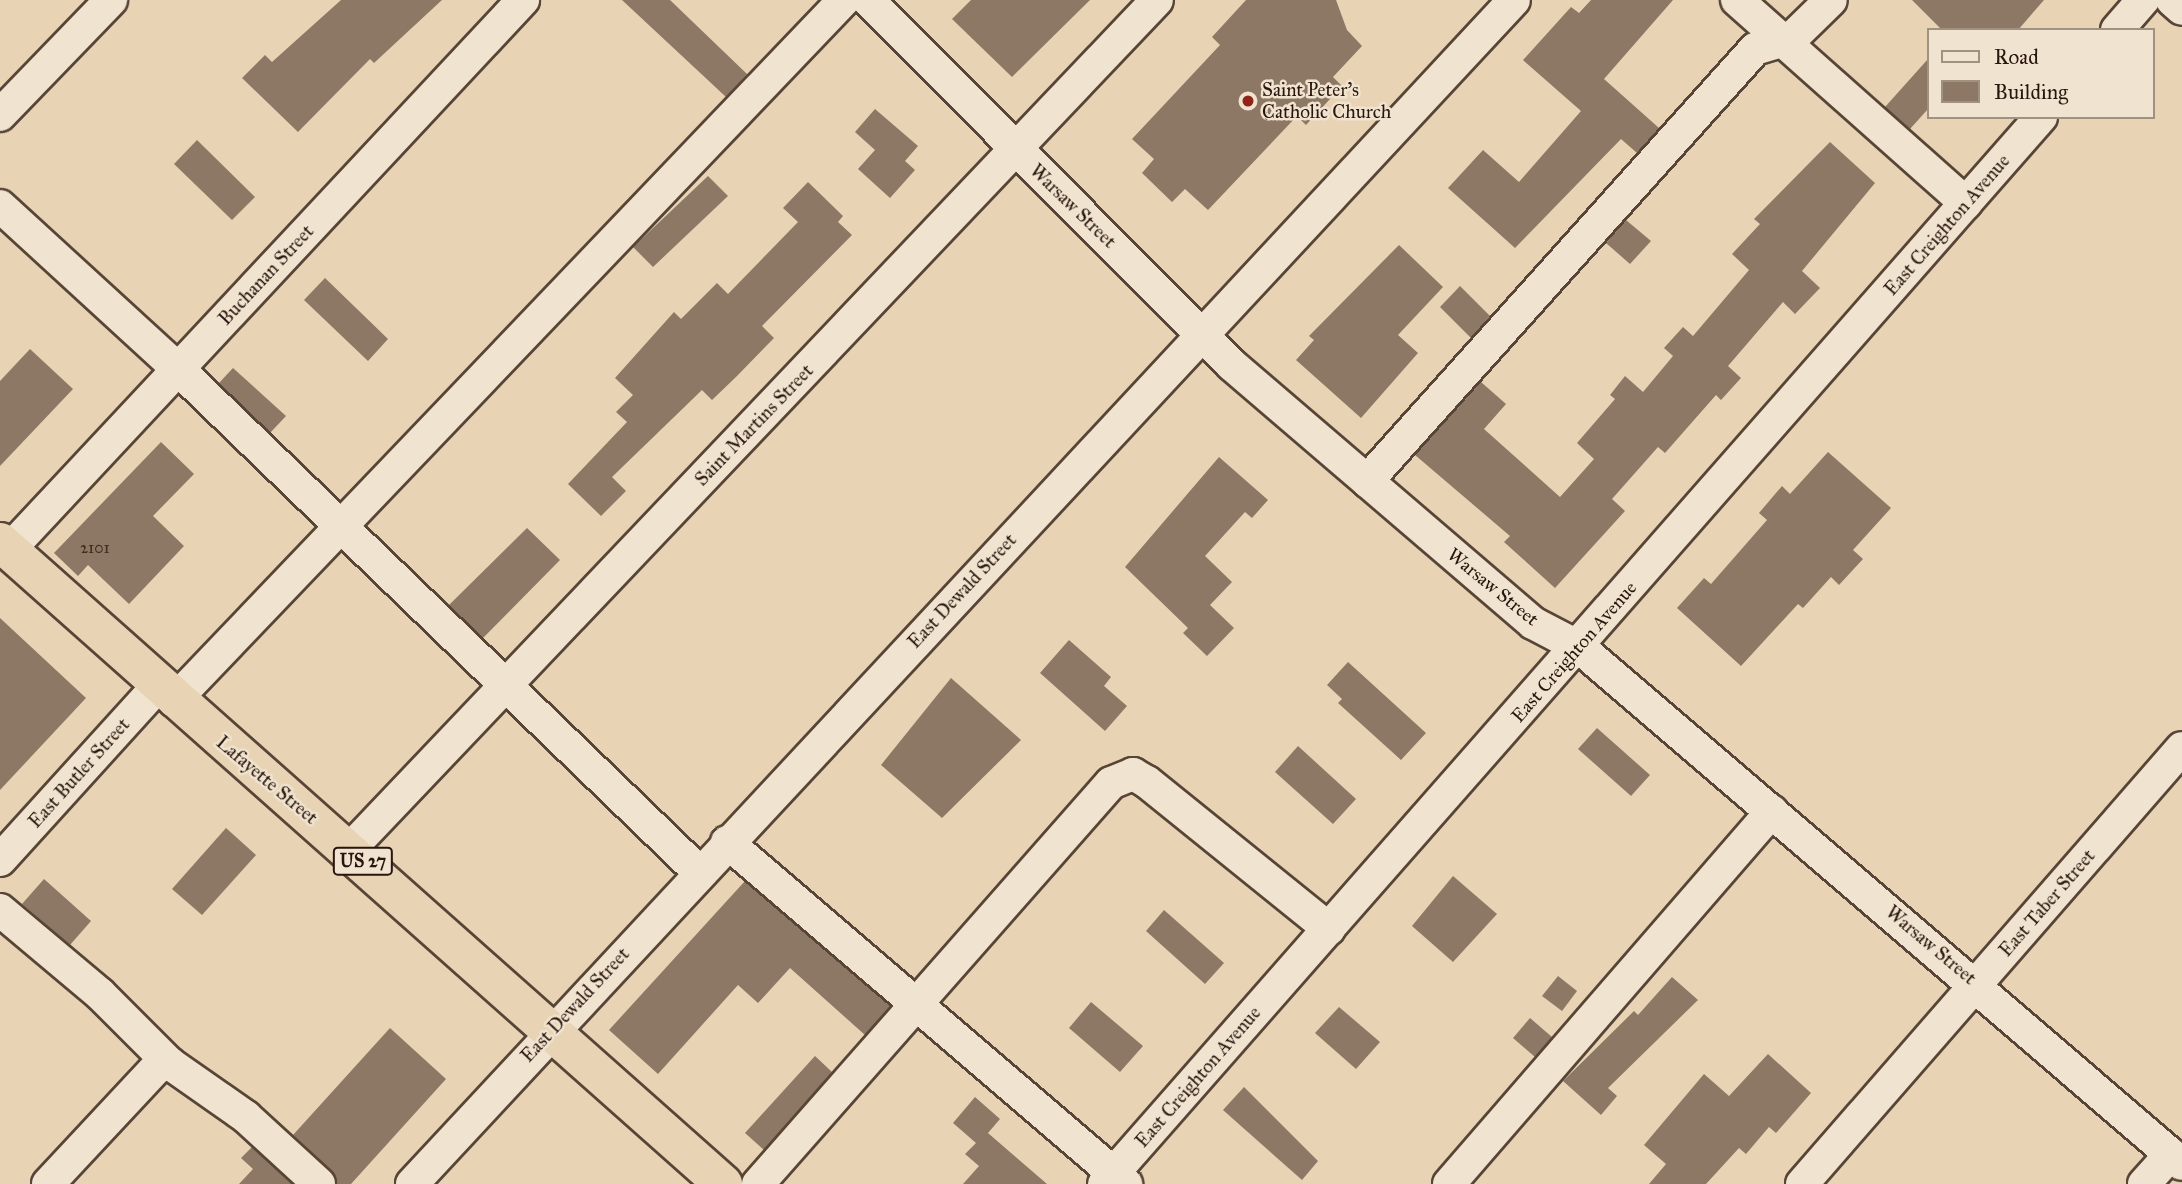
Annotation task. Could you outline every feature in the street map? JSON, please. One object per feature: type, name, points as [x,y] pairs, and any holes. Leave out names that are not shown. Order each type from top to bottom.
[{"type":"highway","name":"Lafayette Street","points":[[5,546],[166,694],[350,849],[723,1184]]},
{"type":"street","points":[[0,115],[111,0]]},
{"type":"street","name":"Buchanan Street","points":[[5,546],[178,369],[523,0]]},
{"type":"street","name":"East Butler Street","points":[[0,860],[341,525],[844,0]]},
{"type":"street","name":"Warsaw Street","points":[[868,0],[1016,151],[1202,334],[1367,481],[1533,623],[1579,647],[1976,984],[2176,1159]]},
{"type":"street","name":"Saint Martins Street","points":[[350,849],[1157,0]]},
{"type":"street","name":"East Dewald Street","points":[[412,1184],[550,1031],[1514,0]]},
{"type":"street","points":[[1737,0],[1966,203]]},
{"type":"street","points":[[1367,481],[1755,50],[1783,41],[1832,0]]},
{"type":"street","points":[[2119,28],[2143,0]]},
{"type":"street","points":[[2172,0],[2182,9]]},
{"type":"street","name":"East Creighton Avenue","points":[[1114,1180],[1329,929],[2039,119]]},
{"type":"street","points":[[0,206],[178,369],[699,872]]},
{"type":"street","name":"East Taber Street","points":[[1802,1184],[2182,748]]},
{"type":"street","points":[[758,1184],[1111,783],[1133,774],[1329,929]]},
{"type":"street","points":[[1449,1184],[1772,811]]},
{"type":"street","points":[[727,842],[918,1005],[1114,1180]]},
{"type":"street","points":[[0,910],[100,994],[169,1063],[246,1117],[318,1184]]},
{"type":"street","points":[[48,1184],[157,1067],[169,1063]]},
{"type":"street","points":[[2144,1184],[2176,1159]]},
{"type":"building","points":[[341,0],[442,0],[374,63],[370,59],[298,132],[242,78],[265,55],[272,62]]},
{"type":"building","points":[[622,0],[670,0],[747,74],[726,97]]},
{"type":"building","points":[[971,0],[1090,0],[1012,77],[952,19]]},
{"type":"building","name":"Saint Peter's Catholic Church","points":[[1246,0],[1336,0],[1347,30],[1362,46],[1333,77],[1342,86],[1306,125],[1297,116],[1208,210],[1185,189],[1172,202],[1142,173],[1154,159],[1132,139],[1220,45],[1212,37]]},
{"type":"building","points":[[1591,0],[1673,0],[1604,79],[1659,128],[1637,153],[1621,139],[1515,248],[1448,188],[1483,150],[1519,182],[1581,111],[1523,60],[1571,7],[1579,13]]},
{"type":"building","points":[[1912,0],[2044,0],[2020,28],[1940,28]]},
{"type":"building","points":[[1926,61],[1926,111],[1910,129],[1885,107]]},
{"type":"building","points":[[875,109],[918,146],[905,161],[915,170],[890,198],[858,169],[875,150],[855,132]]},
{"type":"building","points":[[197,140],[255,197],[232,220],[174,164]]},
{"type":"building","points":[[1830,142],[1875,183],[1802,271],[1820,288],[1795,314],[1783,302],[1728,366],[1741,378],[1721,400],[1716,395],[1665,453],[1658,447],[1612,499],[1625,511],[1555,588],[1504,542],[1510,536],[1415,455],[1481,382],[1506,404],[1484,429],[1560,497],[1594,459],[1577,443],[1615,399],[1610,395],[1625,376],[1643,392],[1673,356],[1664,348],[1683,327],[1693,336],[1749,270],[1732,254],[1760,224],[1754,219]]},
{"type":"building","points":[[708,176],[728,196],[653,267],[633,247]]},
{"type":"building","points":[[808,182],[843,216],[838,222],[852,235],[762,326],[774,338],[737,376],[712,400],[702,390],[612,477],[626,491],[601,516],[568,484],[627,422],[616,412],[633,395],[615,378],[674,312],[681,319],[717,283],[728,294],[798,222],[783,208]]},
{"type":"building","points":[[1626,220],[1651,241],[1630,264],[1606,243]]},
{"type":"building","points":[[1399,245],[1443,287],[1398,335],[1418,353],[1361,418],[1296,360],[1314,340],[1309,336]]},
{"type":"building","points":[[325,278],[388,339],[368,361],[304,300]]},
{"type":"building","points":[[1460,286],[1490,316],[1471,338],[1440,307]]},
{"type":"building","points":[[30,349],[73,389],[0,466],[0,381]]},
{"type":"building","points":[[233,368],[286,416],[270,433],[219,383]]},
{"type":"building","points":[[161,442],[194,474],[153,516],[184,546],[129,604],[88,565],[78,576],[54,553]]},
{"type":"building","points":[[1828,452],[1891,508],[1853,550],[1863,559],[1839,585],[1831,577],[1803,608],[1798,604],[1741,666],[1677,608],[1704,578],[1711,584],[1767,520],[1759,513],[1782,486],[1790,494]]},
{"type":"building","points":[[1219,457],[1268,500],[1252,518],[1245,512],[1205,556],[1232,582],[1210,605],[1234,628],[1207,656],[1183,633],[1188,628],[1125,567]]},
{"type":"building","points":[[527,528],[560,560],[483,638],[449,605]]},
{"type":"building","points":[[0,618],[86,698],[0,790]]},
{"type":"building","points":[[1069,640],[1111,677],[1104,686],[1127,706],[1105,731],[1040,673]]},
{"type":"building","points":[[1348,662],[1426,733],[1401,760],[1338,703],[1342,699],[1327,685]]},
{"type":"building","points":[[951,678],[1021,740],[942,818],[881,765]]},
{"type":"building","points":[[1597,728],[1650,775],[1631,796],[1578,749]]},
{"type":"building","points":[[1298,746],[1356,799],[1333,824],[1275,772]]},
{"type":"building","points":[[226,828],[256,855],[202,915],[172,889]]},
{"type":"building","points":[[1453,876],[1497,914],[1453,962],[1412,926]]},
{"type":"building","points":[[44,879],[91,921],[70,945],[22,904]]},
{"type":"building","points":[[745,881],[890,1006],[865,1035],[790,968],[758,1003],[738,985],[658,1074],[609,1030]]},
{"type":"building","points":[[1164,910],[1224,963],[1205,984],[1146,931]]},
{"type":"building","points":[[1558,976],[1577,991],[1562,1011],[1542,996]]},
{"type":"building","points":[[1672,977],[1698,1000],[1608,1088],[1617,1096],[1601,1115],[1563,1081],[1634,1011],[1638,1015]]},
{"type":"building","points":[[1091,1002],[1143,1046],[1120,1072],[1069,1028]]},
{"type":"building","points":[[1339,1007],[1380,1042],[1356,1069],[1315,1033]]},
{"type":"building","points":[[1530,1018],[1552,1037],[1535,1057],[1513,1038]]},
{"type":"building","points":[[390,1028],[446,1079],[351,1184],[337,1184],[331,1170],[293,1135]]},
{"type":"building","points":[[1768,1054],[1811,1093],[1776,1133],[1769,1127],[1746,1154],[1739,1148],[1706,1184],[1649,1184],[1666,1164],[1644,1145],[1704,1074],[1729,1096]]},
{"type":"building","points":[[815,1056],[832,1072],[764,1150],[745,1133]]},
{"type":"building","points":[[1244,1087],[1318,1161],[1302,1180],[1223,1110]]},
{"type":"building","points":[[975,1097],[1000,1119],[988,1133],[1047,1184],[963,1184],[979,1166],[965,1154],[976,1143],[953,1123]]},
{"type":"building","points":[[252,1147],[292,1184],[239,1184],[253,1169],[241,1158]]},
{"type":"place","name":"Saint Peter's Catholic Church","points":[[1248,101]]}]
